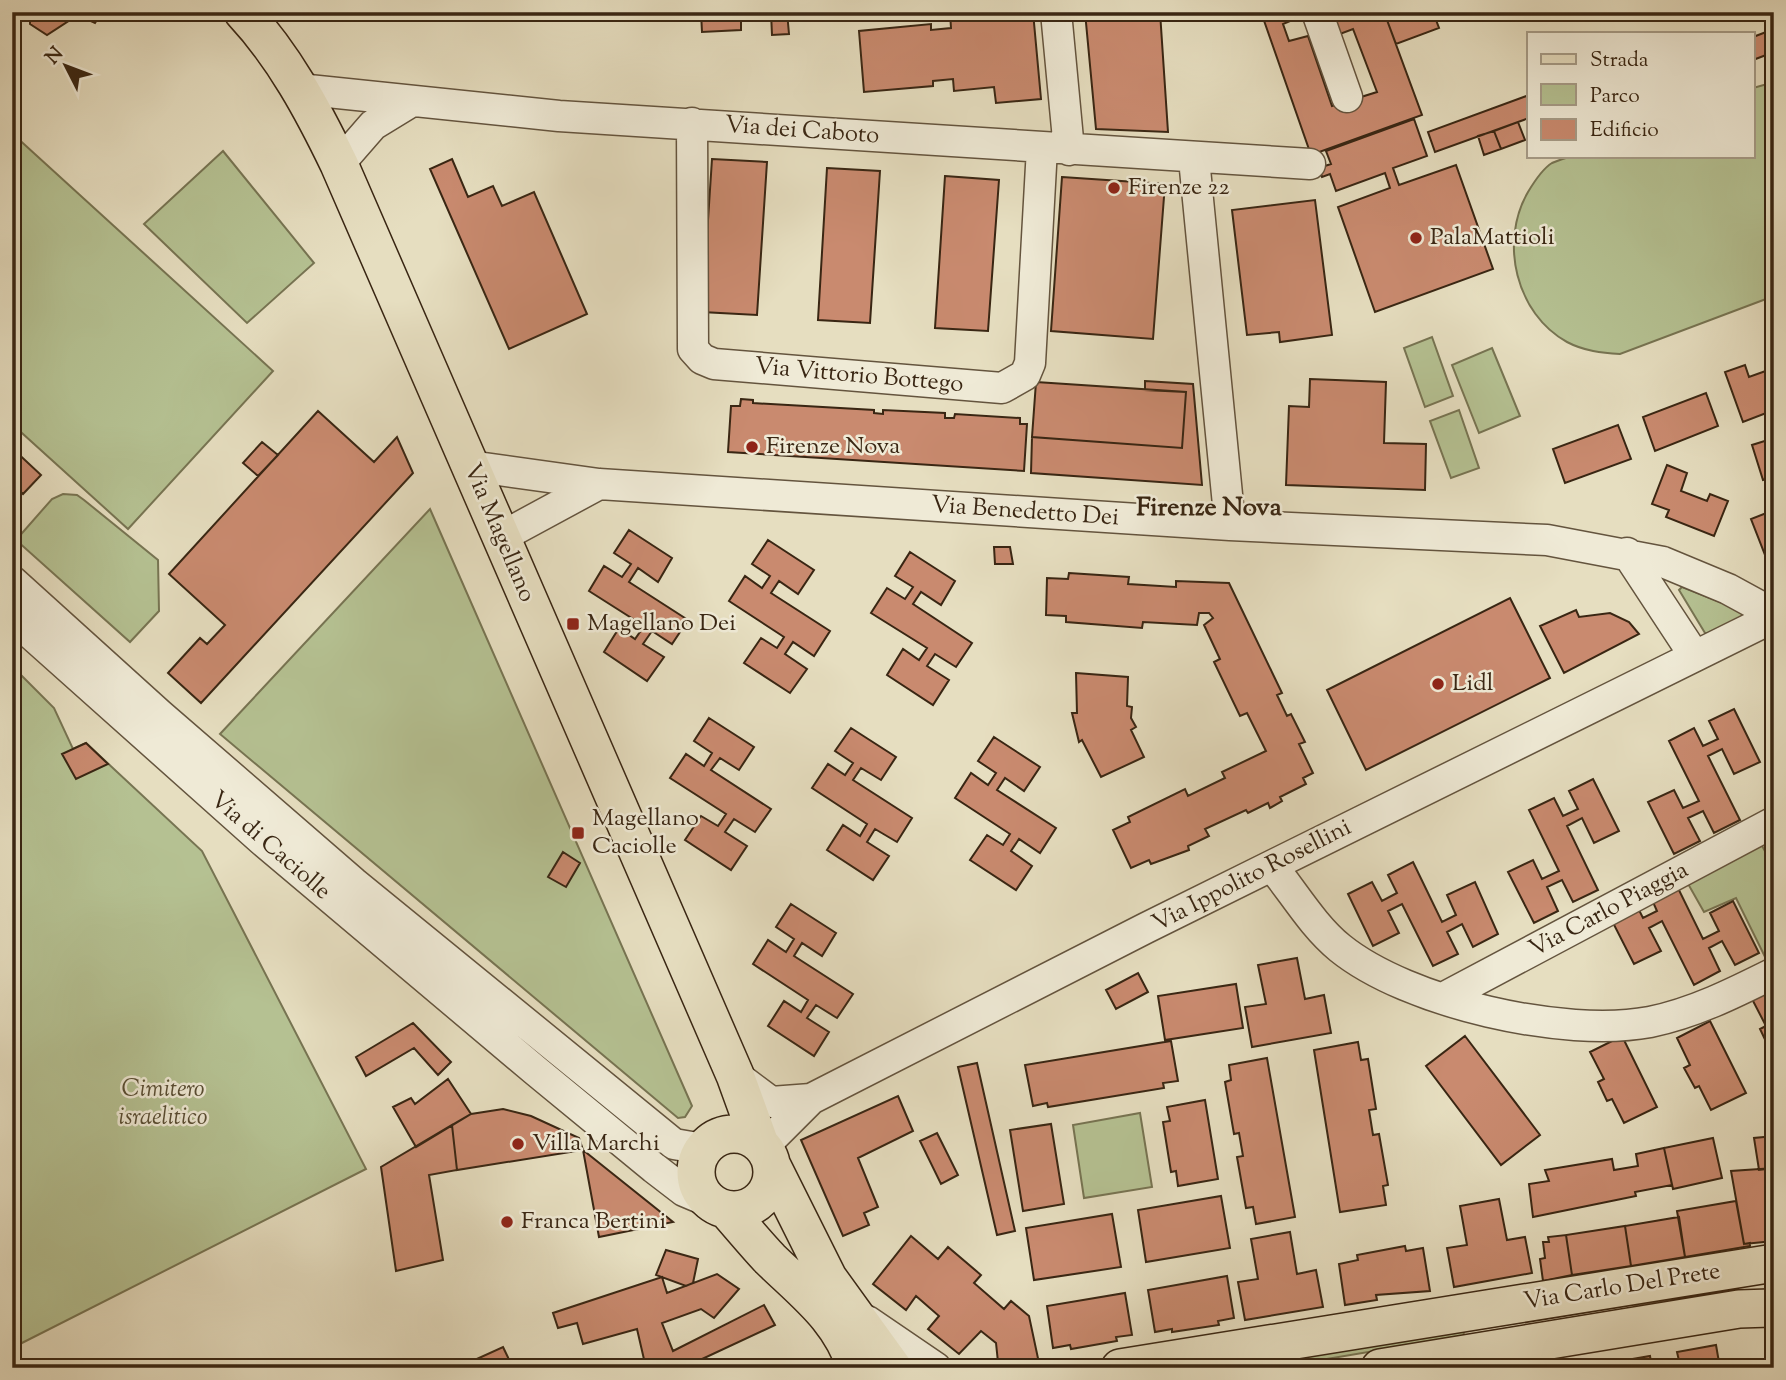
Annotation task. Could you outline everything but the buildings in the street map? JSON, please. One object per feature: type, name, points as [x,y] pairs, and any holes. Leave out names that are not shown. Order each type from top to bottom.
[{"type":"main road","name":"Via Magellano","points":[[243,12],[299,89],[339,164],[734,1071],[765,1152]]},
{"type":"main road","points":[[734,1071],[710,1143],[698,1159],[696,1183],[823,1309],[847,1342],[856,1368]]},
{"type":"main road","points":[[710,1143],[735,1134],[765,1152],[821,1265],[893,1368]]},
{"type":"main road","points":[[718,1206],[746,1208],[763,1198],[769,1186],[765,1152]]},
{"type":"main road","points":[[1765,1264],[1773,1311]]},
{"type":"main road","name":"Via Carlo Del Prete","points":[[1120,1368],[1224,1359],[1471,1312],[1765,1264]]},
{"type":"main road","name":"Via Carlo Del Prete","points":[[1380,1368],[1738,1309],[1773,1311]]},
{"type":"street","name":"Via Vittorio Bottego","points":[[692,123],[693,349],[702,359],[714,363],[1002,388],[1025,375],[1030,363],[1055,149],[1056,12]]},
{"type":"street","points":[[1317,12],[1347,97]]},
{"type":"street","name":"Via dei Caboto","points":[[299,89],[409,103],[559,116],[1195,159],[1310,164]]},
{"type":"street","points":[[339,164],[373,125],[409,103]]},
{"type":"street","points":[[1195,159],[1230,525]]},
{"type":"street","name":"Via Benedetto Dei","points":[[470,466],[598,484],[1230,525],[1502,537],[1627,553],[1698,575],[1774,615]]},
{"type":"street","points":[[501,537],[598,484]]},
{"type":"street","points":[[1627,553],[1694,655]]},
{"type":"street","name":"Via di Caciolle","points":[[12,581],[110,688],[273,850],[519,1038],[674,1144],[710,1143]]},
{"type":"street","name":"Via Ippolito Rosellini","points":[[765,1152],[811,1099],[1774,615]]},
{"type":"street","name":"Via di Caciolle","points":[[12,617],[110,688]]},
{"type":"street","name":"Via Carlo Piaggia","points":[[1443,998],[1774,822]]},
{"type":"street","points":[[1272,866],[1322,931],[1338,946],[1384,974],[1443,998],[1529,1020],[1614,1026],[1647,1023],[1720,999],[1774,973]]},
{"type":"street","points":[[519,1038],[658,1172],[684,1191],[718,1206]]},
{"type":"street","name":"Via Ippolito Rosellini","points":[[734,1071],[771,1102],[811,1099]]},
{"type":"street","points":[[1471,1312],[1477,1351]]},
{"type":"street","points":[[854,1313],[936,1368]]},
{"type":"green space","points":[[1774,82],[1774,296],[1620,354],[1580,348],[1549,330],[1535,314],[1525,295],[1514,254],[1519,212],[1528,192],[1542,172],[1552,163],[1566,158],[1754,158],[1754,88]]},
{"type":"green space","points":[[14,135],[273,371],[128,529],[12,424]]},
{"type":"green space","points":[[223,151],[314,263],[247,323],[144,224]]},
{"type":"green space","points":[[1432,337],[1453,396],[1425,407],[1404,348]]},
{"type":"green space","points":[[1492,348],[1520,416],[1479,433],[1452,365]]},
{"type":"green space","points":[[1459,410],[1479,468],[1451,478],[1430,421]]},
{"type":"green space","points":[[63,494],[77,495],[158,560],[159,611],[130,642],[16,540],[52,499]]},
{"type":"green space","points":[[430,509],[692,1106],[685,1117],[678,1118],[220,734]]},
{"type":"green space","points":[[1682,587],[1746,612],[1746,615],[1705,633],[1679,590]]},
{"type":"green space","name":"Cimitero israelitico","points":[[12,666],[54,708],[73,749],[86,743],[202,851],[366,1169],[12,1348]]},
{"type":"green space","points":[[1757,837],[1774,867],[1774,968],[1771,969],[1736,898],[1704,912],[1683,875]]},
{"type":"green space","points":[[1140,1113],[1152,1187],[1084,1198],[1073,1125]]},
{"type":"green space","points":[[1463,1327],[1464,1336],[1273,1368],[1251,1368],[1250,1362]]},
{"type":"place","name":"Firenze 22","points":[[1114,188]]},
{"type":"place","name":"PalaMattioli","points":[[1416,238]]},
{"type":"place","name":"Firenze Nova","points":[[752,447]]},
{"type":"place","name":"Magellano Dei","points":[[573,624]]},
{"type":"place","name":"Lidl","points":[[1438,684]]},
{"type":"place","name":"Magellano Caciolle","points":[[578,833]]},
{"type":"place","name":"Villa Marchi","points":[[518,1144]]},
{"type":"place","name":"Franca Bertini","points":[[507,1222]]},
{"type":"district","name":"Firenze Nova","points":[[1209,508]]}]
